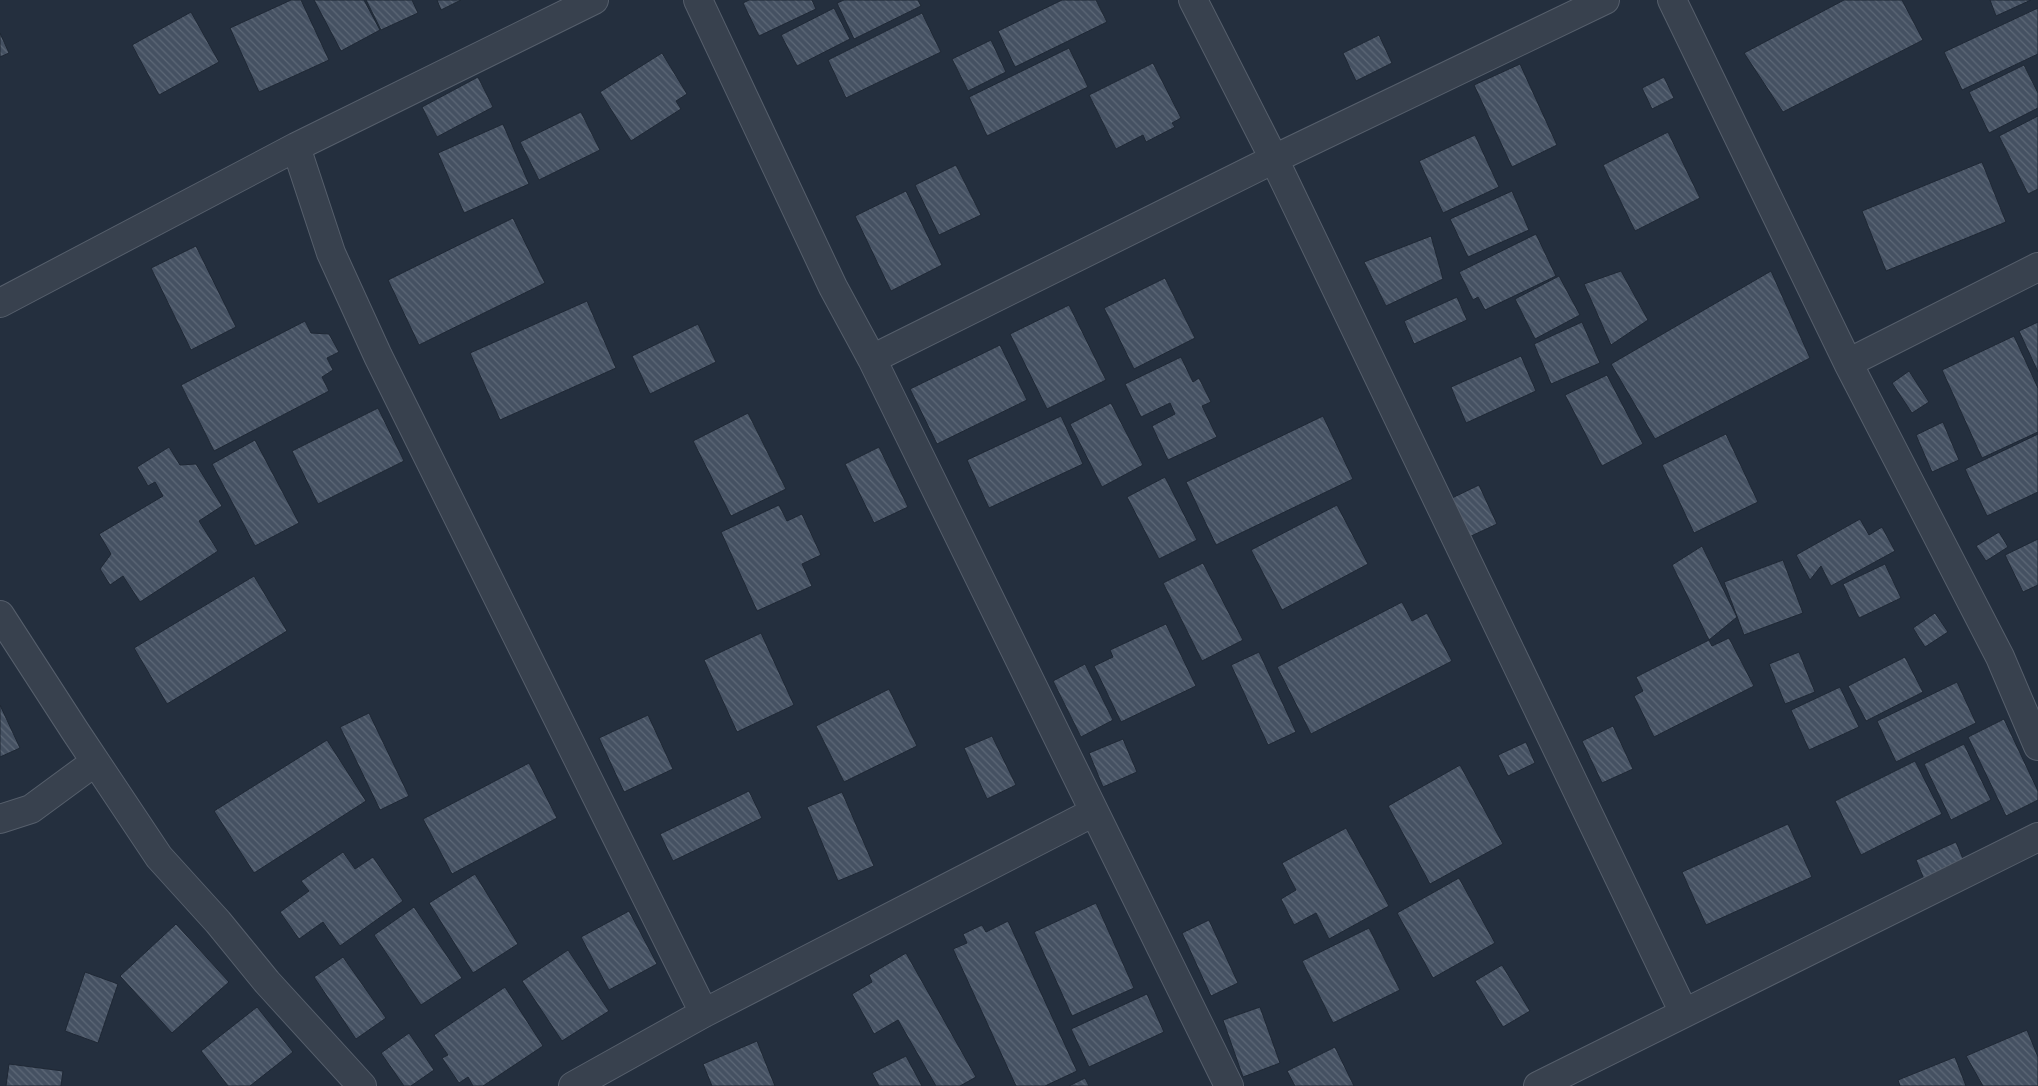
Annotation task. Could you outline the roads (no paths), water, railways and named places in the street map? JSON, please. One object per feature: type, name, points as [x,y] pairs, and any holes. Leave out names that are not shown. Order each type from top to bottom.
[{"type":"street","points":[[0,303],[296,147],[594,0]]},
{"type":"street","points":[[698,0],[833,287],[872,359],[1229,1086]]},
{"type":"street","points":[[1193,0],[1274,160],[1684,1013]]},
{"type":"street","points":[[872,359],[1274,160],[1605,0]]},
{"type":"street","points":[[1672,0],[1848,364],[2000,657],[2038,746]]},
{"type":"street","points":[[296,147],[331,252],[378,356],[704,1013]]},
{"type":"street","points":[[1848,364],[2038,267]]},
{"type":"street","points":[[0,615],[12,652],[96,762],[159,856],[218,922],[267,982],[362,1086]]},
{"type":"street","points":[[0,819],[31,809],[96,762]]},
{"type":"street","points":[[574,1086],[704,1013],[1094,812]]},
{"type":"street","points":[[1538,1086],[2038,837]]}]
